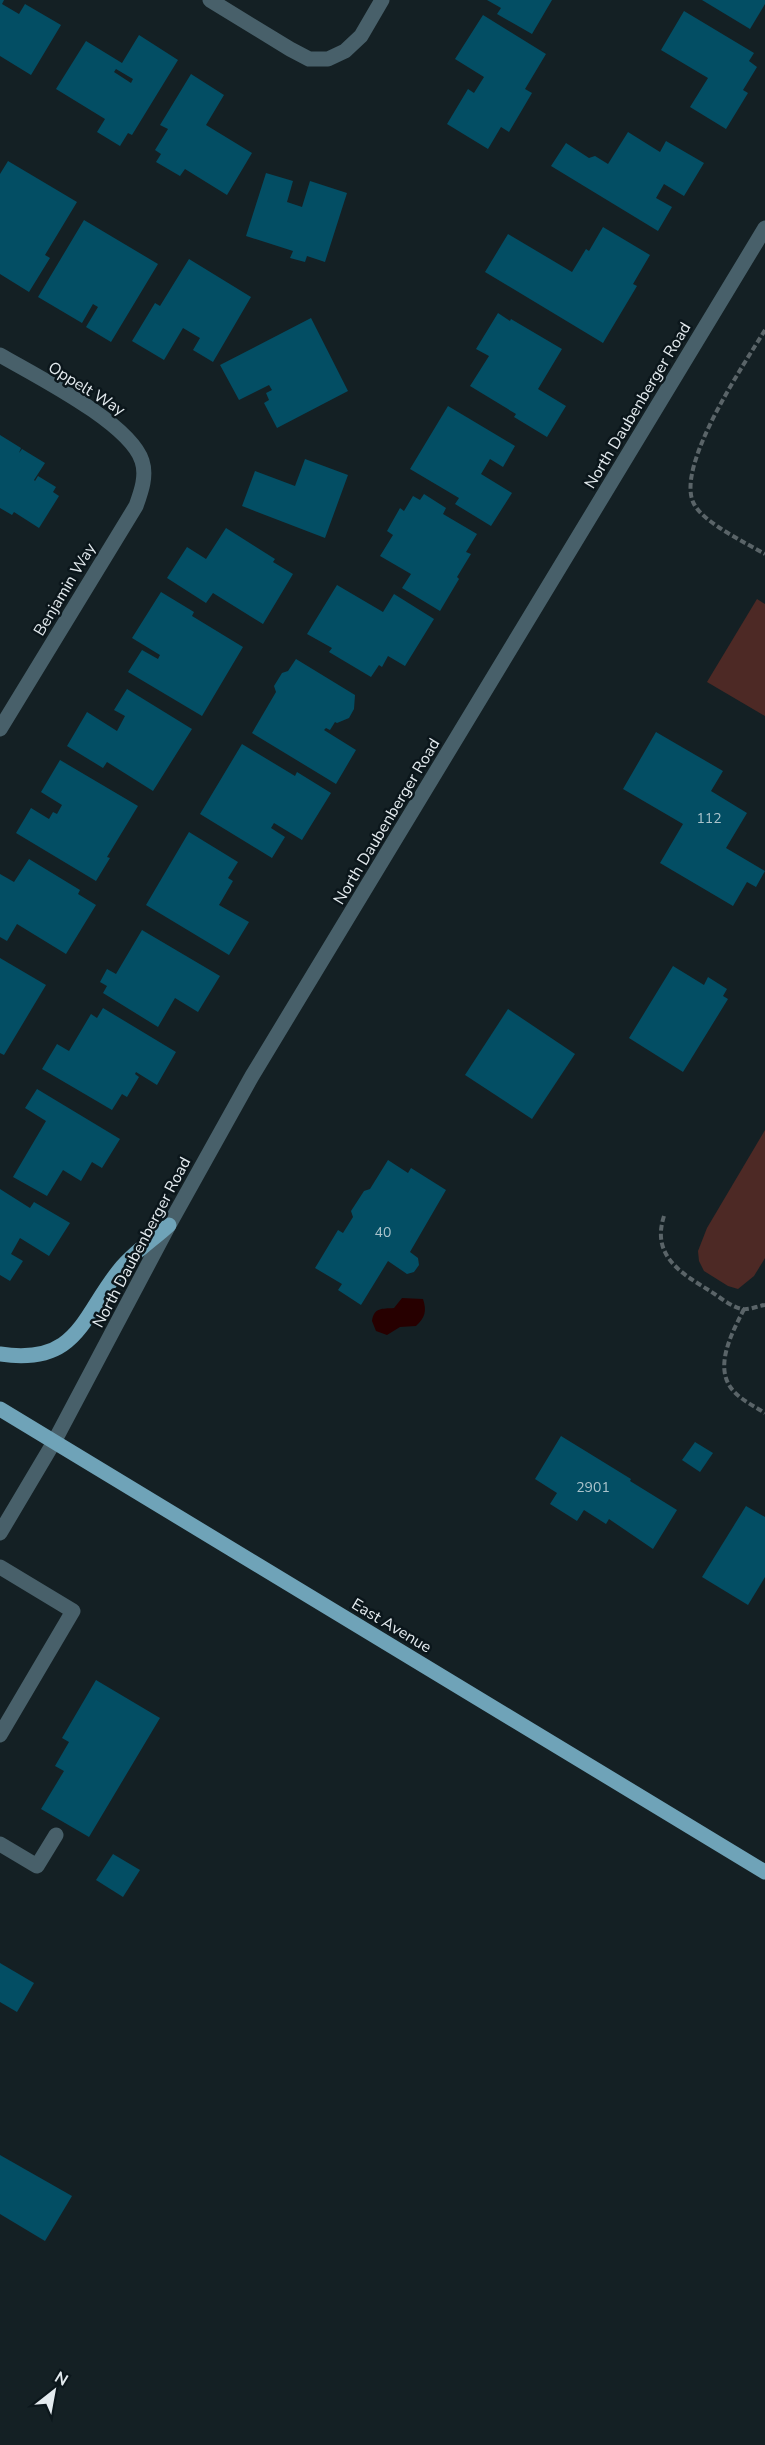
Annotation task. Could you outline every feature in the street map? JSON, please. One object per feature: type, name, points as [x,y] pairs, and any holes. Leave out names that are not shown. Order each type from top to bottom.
[{"type":"main road","points":[[0,1354],[17,1356],[45,1351],[61,1346],[73,1337],[83,1326],[121,1268],[169,1225]]},
{"type":"main road","name":"East Avenue","points":[[0,1409],[765,1872]]},
{"type":"street","points":[[210,0],[291,49],[309,58],[328,59],[345,51],[361,36],[382,0]]},
{"type":"street","name":"North Daubenberger Road","points":[[0,1533],[54,1442],[169,1225],[252,1076],[765,228]]},
{"type":"street","name":"Oppelt Way","points":[[0,355],[114,424],[132,441],[143,462]]},
{"type":"street","name":"Benjamin Way","points":[[0,729],[136,506],[143,488],[143,462]]},
{"type":"street","points":[[0,1567],[74,1611],[0,1735]]},
{"type":"street","points":[[0,1844],[37,1866],[56,1835]]},
{"type":"path","points":[[765,330],[711,421],[694,466],[691,489],[694,504],[705,516],[765,554]]},
{"type":"path","points":[[664,1216],[660,1229],[662,1245],[669,1259],[681,1273],[734,1306],[744,1309],[765,1305]]},
{"type":"path","points":[[744,1309],[733,1330],[726,1352],[724,1372],[730,1388],[765,1413]]},
{"type":"shaded area","points":[[757,599],[765,604],[765,716],[707,682]]},
{"type":"shaded area","points":[[765,1130],[765,1258],[754,1276],[738,1289],[728,1286],[704,1271],[699,1261],[698,1251],[707,1228]]},
{"type":"shaded area","points":[[402,1298],[423,1299],[425,1311],[421,1320],[416,1326],[400,1327],[387,1335],[376,1331],[372,1321],[375,1313],[379,1310],[394,1308]]},
{"type":"building","points":[[0,0],[4,0],[2,4],[19,14],[25,4],[61,25],[31,75],[0,56]]},
{"type":"building","points":[[487,0],[552,0],[532,34],[497,14],[501,8]]},
{"type":"building","points":[[702,0],[765,0],[765,4],[750,29]]},
{"type":"building","points":[[684,11],[754,53],[749,61],[757,67],[743,90],[748,93],[726,129],[690,107],[708,78],[661,50]]},
{"type":"building","points":[[483,15],[546,54],[525,89],[532,93],[509,132],[501,127],[488,149],[447,124],[468,89],[474,93],[484,77],[455,59]]},
{"type":"building","points":[[139,35],[178,60],[132,135],[128,133],[120,146],[97,132],[105,119],[56,89],[86,41],[122,63]],"holes":[[[116,69],[133,79],[131,83],[114,72]]]},
{"type":"building","points":[[191,74],[224,95],[206,125],[252,153],[227,195],[185,169],[180,176],[156,162],[161,154],[155,150],[168,129],[160,125]]},
{"type":"building","points":[[628,132],[660,152],[666,141],[704,163],[684,196],[664,184],[656,198],[672,207],[658,231],[551,166],[566,143],[589,158],[595,156],[608,164]]},
{"type":"building","points":[[8,161],[77,202],[45,255],[50,258],[29,292],[0,274],[0,174]]},
{"type":"building","points":[[266,173],[293,181],[287,202],[302,207],[310,181],[347,193],[325,262],[307,256],[305,262],[290,258],[293,251],[246,236]]},
{"type":"building","points":[[84,220],[158,264],[111,342],[86,327],[98,307],[93,304],[82,323],[38,297]]},
{"type":"building","points":[[603,227],[650,255],[633,284],[637,286],[603,343],[485,272],[508,234],[572,272],[586,249],[589,251]]},
{"type":"building","points":[[189,259],[251,297],[213,362],[193,350],[200,338],[183,328],[164,360],[132,341],[155,303],[160,306]]},
{"type":"building","points":[[498,313],[562,349],[538,389],[566,406],[547,437],[514,417],[516,414],[470,386],[489,356],[476,349]]},
{"type":"building","points":[[311,318],[348,391],[277,428],[264,403],[269,400],[266,393],[272,390],[269,385],[239,400],[220,365]]},
{"type":"building","points":[[448,406],[515,446],[503,467],[490,459],[481,474],[512,493],[491,526],[455,504],[459,498],[410,469]]},
{"type":"building","points":[[0,435],[21,448],[19,453],[22,449],[45,463],[34,480],[38,476],[56,487],[53,492],[59,496],[39,528],[14,512],[12,515],[0,508]]},
{"type":"building","points":[[305,459],[348,475],[325,538],[242,506],[255,471],[295,486]]},
{"type":"building","points":[[424,494],[446,508],[443,514],[477,534],[466,552],[471,554],[457,577],[459,579],[440,611],[402,588],[411,574],[380,556],[393,535],[387,531],[400,508],[404,511],[413,496],[420,500]]},
{"type":"building","points":[[226,528],[275,559],[273,562],[293,574],[263,624],[213,593],[206,603],[167,578],[187,547],[206,559]]},
{"type":"building","points":[[337,585],[383,612],[394,594],[434,619],[405,666],[388,656],[382,667],[379,665],[371,677],[329,652],[332,648],[307,634]]},
{"type":"building","points":[[161,592],[194,612],[192,616],[243,647],[202,716],[128,672],[142,650],[158,659],[160,655],[132,638]]},
{"type":"building","points":[[296,659],[355,695],[354,709],[349,718],[335,722],[330,730],[326,728],[324,730],[356,750],[336,784],[252,733],[276,692],[274,686],[282,673],[288,671]]},
{"type":"building","points":[[127,689],[192,729],[153,791],[107,762],[103,768],[67,746],[87,712],[117,731],[125,716],[114,710]]},
{"type":"building","points":[[656,732],[723,771],[711,791],[747,813],[726,848],[765,871],[756,887],[747,882],[733,906],[660,863],[683,824],[623,789]]},
{"type":"building","points":[[242,744],[295,776],[297,772],[331,793],[302,840],[274,823],[271,828],[285,837],[272,858],[200,814]]},
{"type":"building","points":[[60,760],[138,806],[107,857],[110,858],[96,881],[16,833],[31,808],[49,819],[53,812],[57,814],[62,805],[41,792]]},
{"type":"building","points":[[189,832],[238,862],[228,878],[233,881],[219,905],[249,922],[229,955],[146,905]]},
{"type":"building","points":[[29,859],[80,890],[78,894],[96,905],[66,954],[17,924],[7,941],[0,937],[0,874],[14,882]]},
{"type":"building","points":[[142,930],[220,976],[198,1012],[175,998],[158,1027],[103,993],[107,986],[100,982],[107,969],[116,974]]},
{"type":"building","points":[[0,958],[46,985],[4,1055],[0,1053]]},
{"type":"building","points":[[673,966],[704,985],[708,977],[727,989],[723,996],[728,999],[683,1072],[629,1038]]},
{"type":"building","points":[[103,1008],[176,1052],[157,1085],[136,1072],[135,1074],[139,1077],[127,1097],[122,1094],[112,1110],[42,1069],[57,1044],[69,1051],[91,1014],[97,1018]]},
{"type":"building","points":[[508,1009],[575,1054],[532,1119],[465,1075]]},
{"type":"building","points":[[37,1089],[120,1139],[102,1168],[92,1162],[81,1181],[63,1170],[47,1196],[13,1177],[46,1121],[25,1108]]},
{"type":"building","points":[[388,1160],[408,1173],[411,1168],[446,1190],[410,1252],[418,1258],[419,1265],[414,1272],[407,1274],[388,1261],[361,1305],[338,1290],[342,1284],[315,1268],[338,1230],[343,1233],[353,1217],[351,1211],[364,1191],[370,1189]]},
{"type":"building","points":[[0,1189],[30,1208],[34,1202],[70,1223],[49,1256],[20,1238],[11,1254],[23,1261],[10,1281],[0,1275]]},
{"type":"building","points":[[561,1436],[677,1510],[653,1549],[609,1519],[606,1524],[584,1510],[577,1521],[550,1504],[557,1493],[535,1479]]},
{"type":"building","points":[[695,1442],[713,1453],[700,1472],[682,1460]]},
{"type":"building","points":[[746,1506],[765,1517],[765,1577],[748,1605],[702,1577]]},
{"type":"building","points":[[96,1680],[160,1718],[89,1837],[41,1809],[64,1771],[55,1766],[69,1742],[62,1738]]},
{"type":"building","points":[[113,1854],[140,1870],[123,1897],[96,1880]]},
{"type":"building","points":[[0,1963],[34,1983],[17,2012],[0,2002]]},
{"type":"building","points":[[0,2155],[72,2196],[45,2241],[0,2214]]}]
